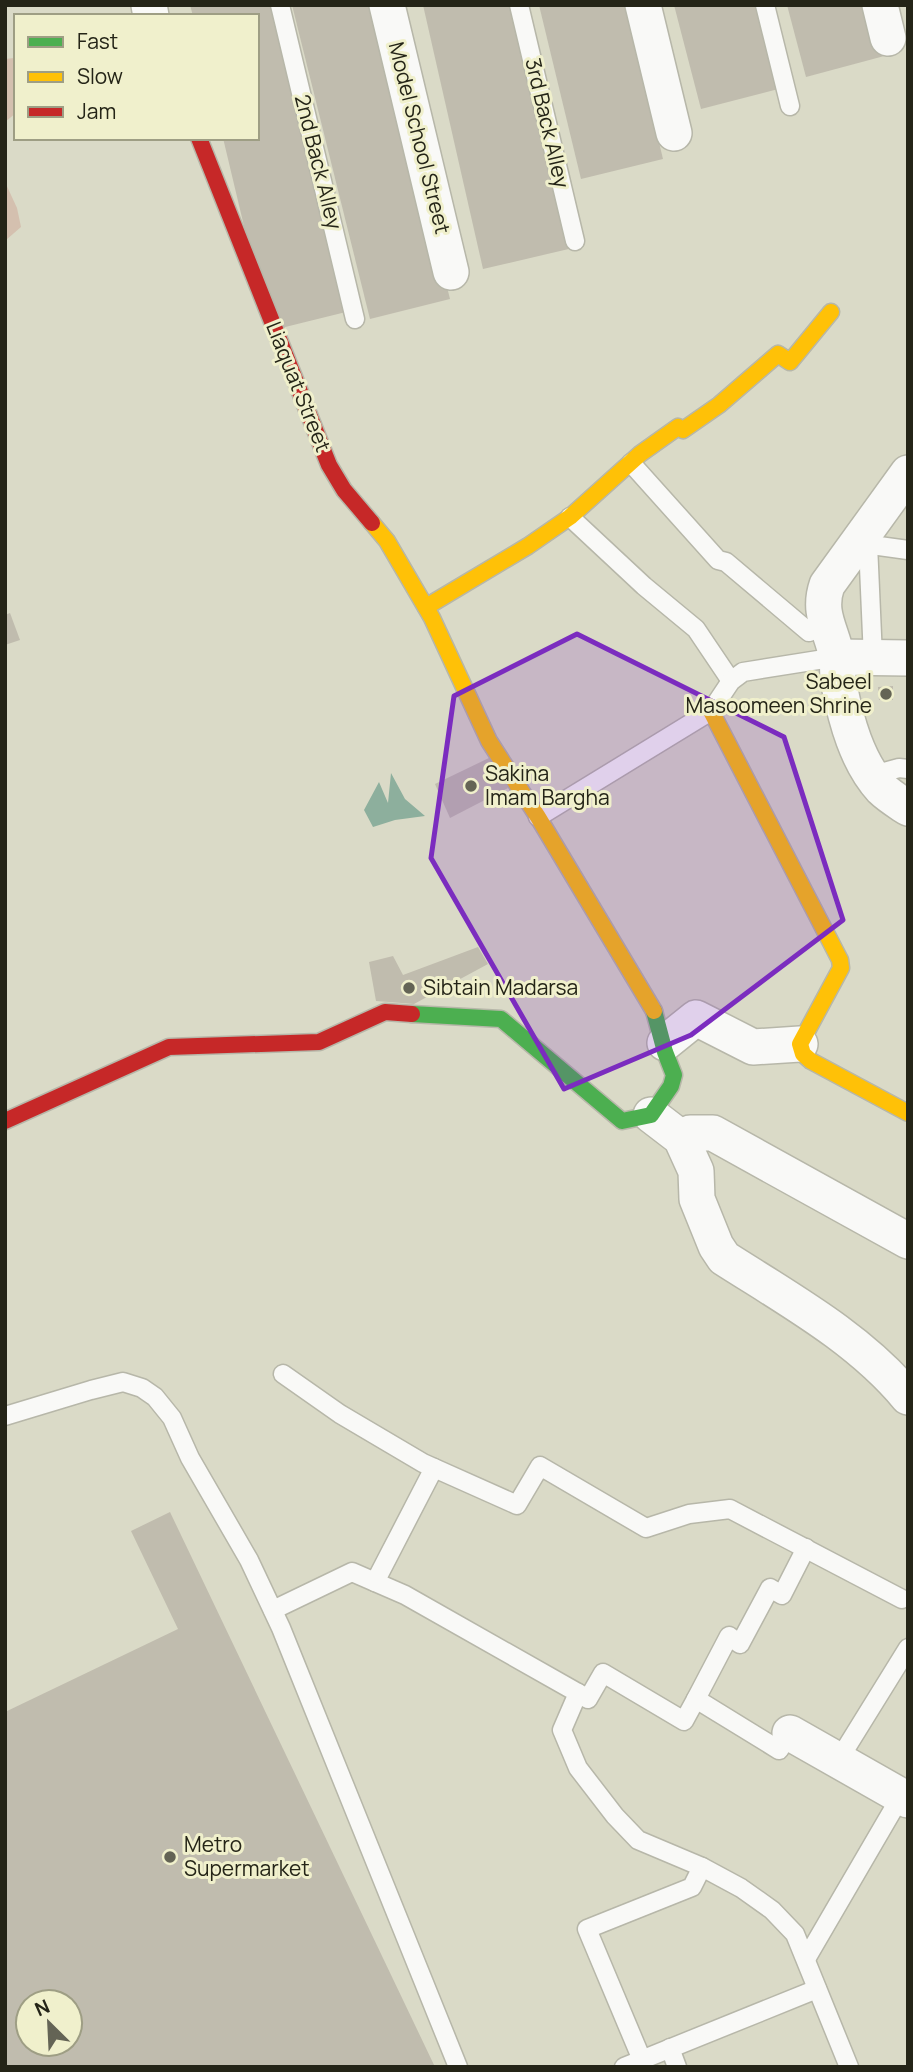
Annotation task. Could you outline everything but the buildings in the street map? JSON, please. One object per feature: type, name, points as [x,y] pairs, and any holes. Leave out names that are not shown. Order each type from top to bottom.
[{"type":"street","name":"Model School Street","points":[[387,5],[452,272]]},
{"type":"street","points":[[643,5],[674,133]]},
{"type":"street","name":"Liaquat Street","points":[[200,140],[329,465],[344,489],[387,541],[429,612],[489,741],[657,1015],[665,1052],[674,1075],[671,1086],[651,1115]]},
{"type":"street","points":[[429,612],[570,517],[631,463],[678,427],[683,430],[719,405],[778,354],[790,362],[831,312]]},
{"type":"street","points":[[908,473],[862,544],[827,584],[822,598],[838,683],[851,732],[864,762],[882,789],[908,808]]},
{"type":"street","points":[[832,641],[873,658],[908,658]]},
{"type":"street","points":[[711,711],[840,960],[841,968],[800,1044],[803,1054],[811,1061],[908,1113]]},
{"type":"street","points":[[5,1121],[169,1047],[319,1042],[385,1012],[501,1019],[622,1121],[651,1115],[681,1138],[696,1171],[697,1199],[716,1246],[724,1258],[845,1338],[891,1377],[908,1397]]},
{"type":"street","points":[[665,1043],[696,1018],[753,1047],[800,1044]]},
{"type":"street","points":[[681,1138],[690,1133],[713,1133],[908,1241]]},
{"type":"street","points":[[790,1734],[904,1798]]},
{"type":"lane","name":"2nd Back Alley","points":[[280,5],[355,319]]},
{"type":"lane","name":"3rd Back Alley","points":[[519,5],[575,242]]},
{"type":"lane","points":[[765,5],[790,106]]},
{"type":"lane","points":[[631,463],[718,560],[726,562],[810,632],[832,641]]},
{"type":"lane","points":[[570,517],[644,586],[696,629],[732,681]]},
{"type":"lane","points":[[873,658],[862,544],[908,550]]},
{"type":"lane","points":[[538,817],[711,711],[732,681],[743,672],[832,641]]},
{"type":"lane","points":[[873,775],[899,768],[908,769]]},
{"type":"lane","points":[[283,1374],[340,1414],[435,1468],[517,1505],[540,1466],[646,1528],[689,1514],[730,1509],[906,1599]]},
{"type":"lane","points":[[5,1416],[123,1382],[142,1388],[155,1397],[172,1418],[190,1458],[249,1560],[273,1610],[458,2067]]},
{"type":"lane","points":[[375,1582],[435,1468]]},
{"type":"lane","points":[[273,1610],[352,1572],[405,1595],[588,1699],[603,1673],[684,1721],[729,1636],[740,1644],[770,1588],[782,1595],[806,1548]]},
{"type":"lane","points":[[838,1761],[908,1648]]},
{"type":"lane","points":[[578,1693],[562,1730],[578,1768],[615,1816],[638,1840],[702,1867],[741,1888],[772,1910],[795,1934],[849,2067]]},
{"type":"lane","points":[[696,1699],[779,1749],[790,1734]]},
{"type":"lane","points":[[806,1959],[904,1798]]},
{"type":"lane","points":[[642,2060],[587,1929],[692,1886],[702,1867]]},
{"type":"lane","points":[[624,2067],[817,1989]]},
{"type":"lane","points":[[670,2048],[677,2067]]},
{"type":"highlighted area","points":[[577,634],[784,737],[843,920],[691,1035],[564,1089],[431,858],[454,696]]},
{"type":"shaded area","points":[[14,58],[14,115],[5,122],[5,59]]},
{"type":"shaded area","points":[[5,182],[17,208],[21,227],[6,240]]},
{"type":"shaded area","points":[[391,773],[405,799],[425,816],[395,820],[373,827],[364,810],[379,782],[388,803]]},
{"type":"traffic: fast","points":[[412,1014],[501,1019],[622,1121],[651,1115],[671,1086],[674,1075],[654,1011]]},
{"type":"traffic: slow","points":[[426,607],[528,546],[570,517],[640,454],[678,427],[683,430],[719,405],[778,354],[790,362],[831,312]]},
{"type":"traffic: slow","points":[[372,523],[387,541],[432,618],[489,741],[538,817],[654,1011]]},
{"type":"traffic: slow","points":[[711,711],[840,960],[841,968],[800,1044],[803,1054],[811,1061],[908,1113]]},
{"type":"traffic: jam","points":[[200,140],[329,465],[344,490],[372,523]]},
{"type":"traffic: jam","points":[[5,1121],[169,1047],[319,1042],[385,1012],[412,1014]]},
{"type":"place","name":"Sabeel Masoomeen Shrine","points":[[886,694]]},
{"type":"place","name":"Sakina Imam Bargha","points":[[471,786]]},
{"type":"place","name":"Sibtain Madarsa","points":[[409,988]]},
{"type":"place","name":"Metro Supermarket","points":[[170,1857]]}]
